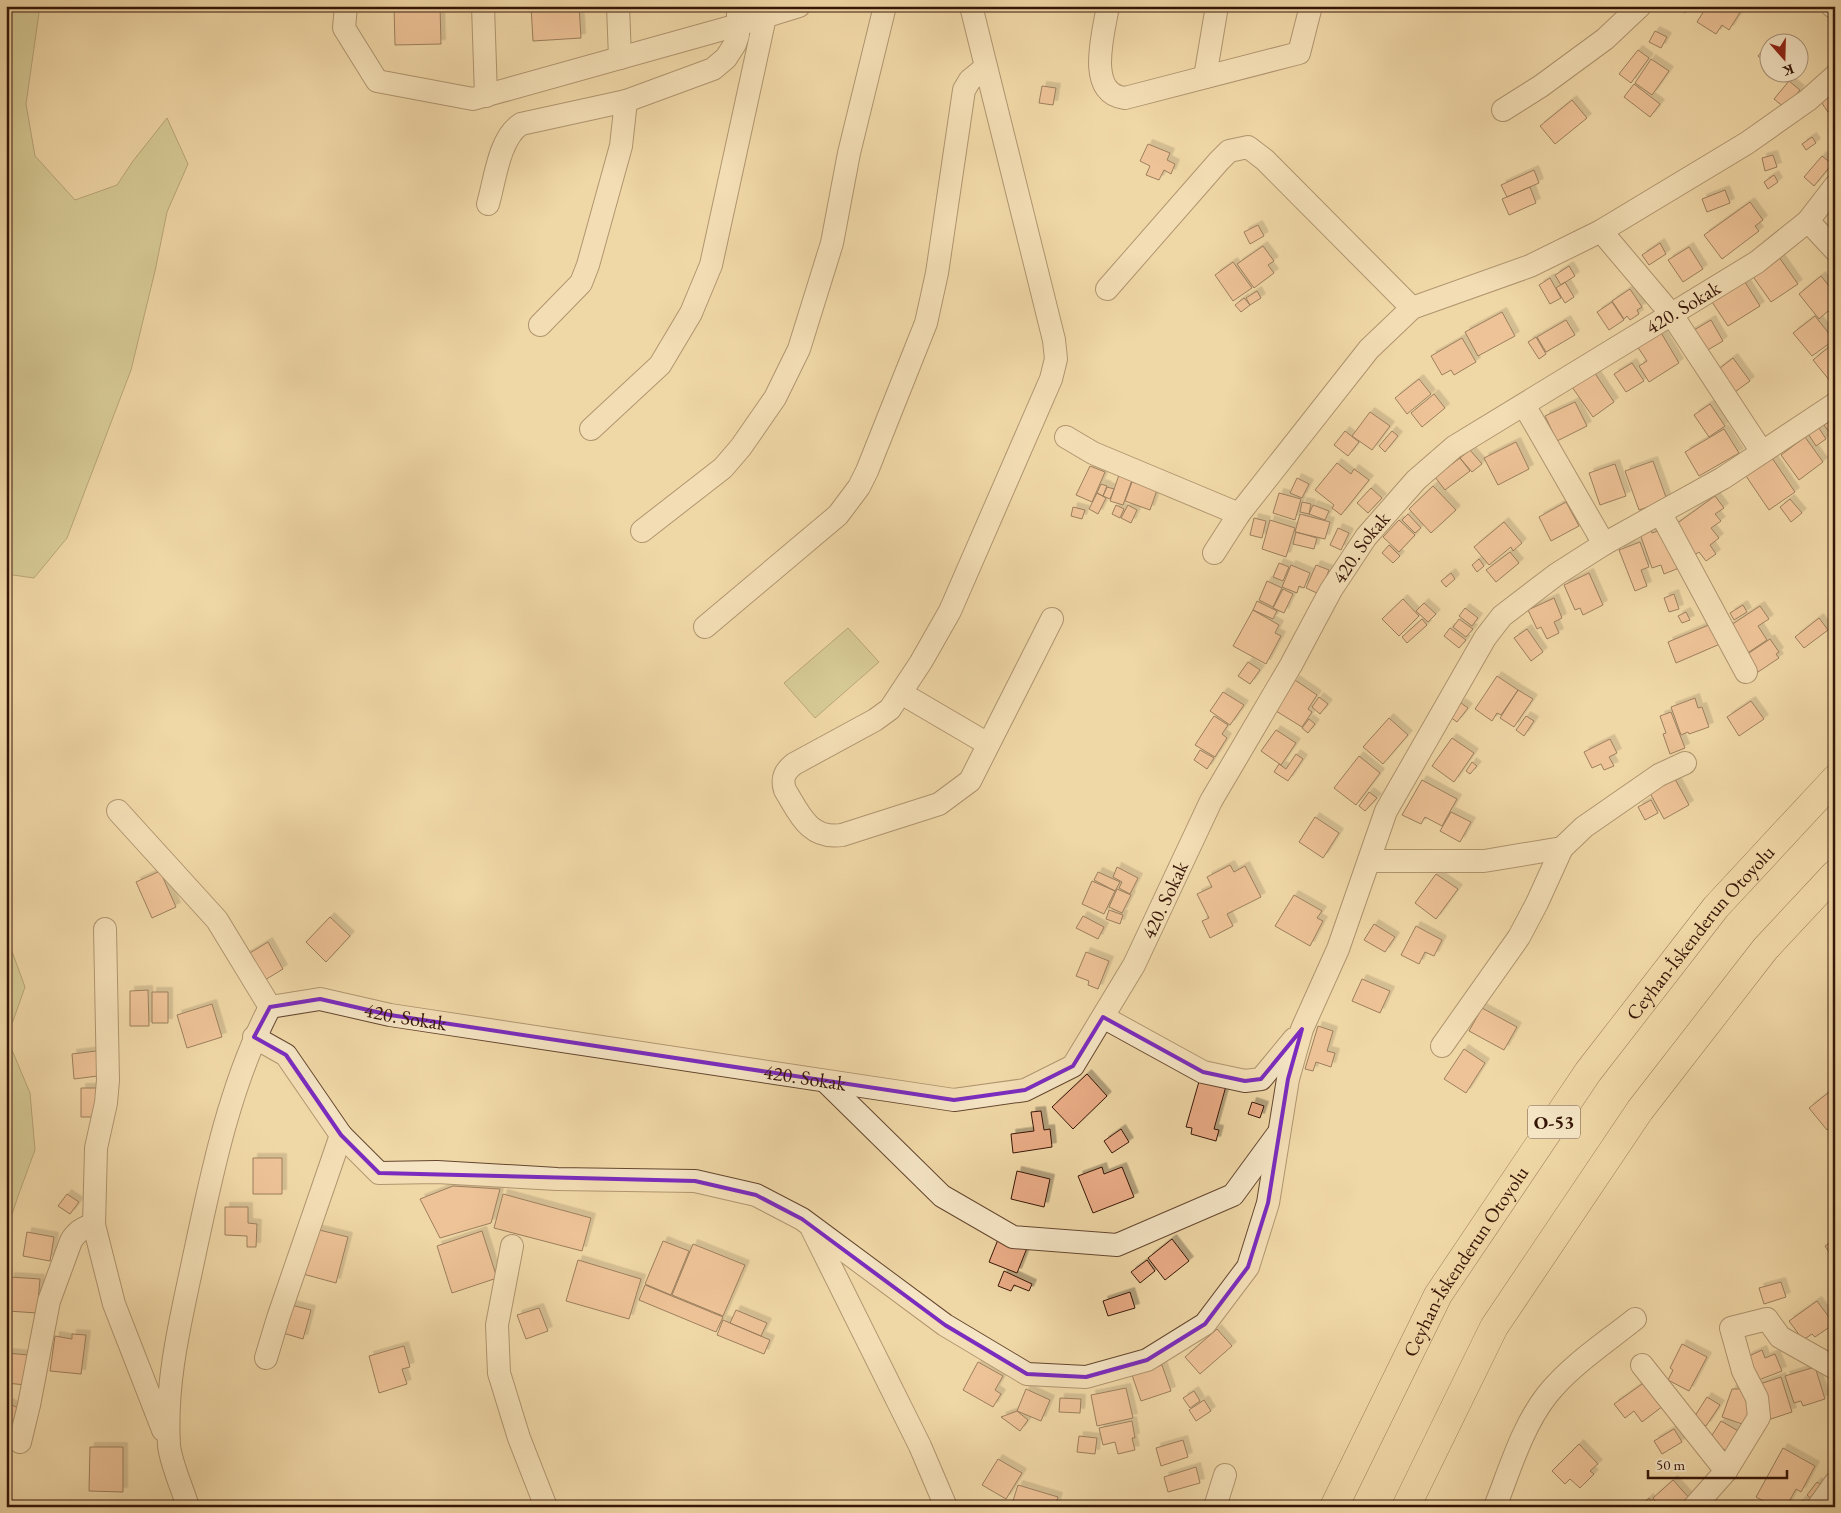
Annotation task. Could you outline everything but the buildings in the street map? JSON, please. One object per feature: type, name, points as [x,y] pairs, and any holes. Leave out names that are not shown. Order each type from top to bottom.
[{"type":"highway","name":"Ceyhan-İskenderun Otoyolu","points":[[1334,1507],[1438,1295],[1588,1072],[1716,908],[1835,779]]},
{"type":"highway","points":[[1406,1507],[1494,1327],[1635,1118],[1765,949],[1835,874]]},
{"type":"street","points":[[346,6],[344,28],[377,81],[473,99],[620,58],[738,16],[765,17],[799,6]]},
{"type":"street","points":[[483,6],[486,96]]},
{"type":"street","points":[[618,6],[620,58]]},
{"type":"street","points":[[642,531],[723,468],[759,423],[776,398],[799,349],[832,243],[849,153],[885,6]]},
{"type":"street","points":[[971,6],[1054,340],[1056,359],[1051,380],[950,611],[890,709],[794,764],[785,773],[783,784],[785,790],[807,824],[813,830],[829,836],[842,835],[939,804],[970,781],[1052,618]]},
{"type":"street","points":[[1108,6],[1098,66],[1105,86],[1114,95],[1125,98],[1299,53],[1311,6]]},
{"type":"street","points":[[1205,77],[1218,6]]},
{"type":"street","points":[[1503,110],[1541,86],[1605,39],[1640,6]]},
{"type":"street","points":[[488,204],[504,146],[515,128],[521,124],[626,101],[713,69],[731,53],[738,35],[738,16]]},
{"type":"street","points":[[591,429],[660,365],[676,340],[702,289],[711,265],[765,17]]},
{"type":"street","points":[[705,626],[838,514],[859,487],[926,323],[937,273],[964,90],[970,80],[986,67]]},
{"type":"street","points":[[1214,553],[1239,514],[1369,349],[1412,308],[1530,266],[1601,231],[1747,143],[1808,100],[1835,76]]},
{"type":"street","points":[[540,326],[581,283],[588,265],[621,146],[626,101]]},
{"type":"street","points":[[1107,289],[1219,161],[1229,151],[1248,147],[1264,160],[1412,308]]},
{"type":"street","name":"420. Sokak","points":[[270,1007],[320,1000],[390,1015],[954,1100],[1025,1090],[1073,1066],[1134,965],[1211,802],[1291,665],[1331,590],[1366,537],[1416,480],[1454,447],[1672,316],[1757,262],[1808,221],[1835,186]]},
{"type":"street","points":[[1808,221],[1835,250]]},
{"type":"street","points":[[1601,231],[1672,316],[1762,452]]},
{"type":"street","points":[[254,1037],[286,1055],[341,1136],[379,1173],[437,1172],[557,1178],[695,1181],[756,1195],[802,1219],[945,1325],[1027,1374],[1086,1377],[1146,1360],[1205,1324],[1248,1267],[1268,1203],[1288,1079],[1302,1029],[1338,948],[1386,812],[1485,638],[1502,616],[1557,574],[1604,544],[1723,478],[1835,404]]},
{"type":"street","points":[[1524,405],[1604,544]]},
{"type":"street","points":[[1066,437],[1093,453],[1239,514]]},
{"type":"street","points":[[1660,514],[1746,672]]},
{"type":"street","points":[[901,692],[988,744]]},
{"type":"street","points":[[1442,1046],[1519,937],[1562,848],[1584,827],[1636,790],[1659,775],[1685,763]]},
{"type":"street","points":[[118,811],[216,920],[270,1007],[254,1037],[239,1078],[201,1224],[176,1340],[168,1403],[169,1448]]},
{"type":"street","points":[[1369,861],[1484,861],[1562,848]]},
{"type":"street","points":[[105,929],[108,1080],[106,1103],[96,1148],[94,1225],[114,1304],[169,1448],[188,1507]]},
{"type":"street","points":[[1103,1017],[1203,1072],[1245,1081],[1260,1079],[1302,1029]]},
{"type":"street","points":[[826,1081],[942,1196],[1013,1237],[1117,1245],[1233,1195],[1279,1132]]},
{"type":"street","points":[[266,1358],[341,1136]]},
{"type":"street","points":[[20,1442],[49,1302],[76,1232],[87,1226],[94,1225]]},
{"type":"street","points":[[810,1226],[920,1446],[946,1507]]},
{"type":"street","points":[[512,1246],[497,1326],[499,1374],[519,1438],[546,1507]]},
{"type":"street","points":[[1495,1507],[1527,1426],[1547,1395],[1577,1365],[1634,1319]]},
{"type":"street","points":[[1694,1507],[1726,1471],[1759,1417],[1757,1398],[1743,1371],[1731,1328],[1767,1319],[1780,1336],[1835,1368]]},
{"type":"street","points":[[1642,1365],[1726,1471]]},
{"type":"street","points":[[1215,1507],[1225,1475]]},
{"type":"street","points":[[1818,1507],[1835,1483]]},
{"type":"highlighted area","points":[[320,999],[390,1015],[954,1100],[1025,1090],[1073,1066],[1103,1017],[1203,1072],[1245,1081],[1261,1079],[1302,1029],[1288,1079],[1268,1203],[1248,1267],[1205,1324],[1147,1360],[1086,1377],[1027,1374],[945,1325],[802,1219],[756,1195],[695,1181],[379,1173],[341,1135],[286,1055],[254,1037],[270,1007]]},
{"type":"green space","points":[[6,6],[40,6],[26,104],[35,156],[75,200],[117,185],[133,161],[167,118],[188,164],[167,212],[131,370],[67,538],[34,578],[6,574]]},
{"type":"green space","points":[[848,628],[879,662],[815,718],[784,683]]},
{"type":"green space","points":[[6,935],[25,987],[7,1038],[30,1093],[35,1150],[6,1233]]}]
